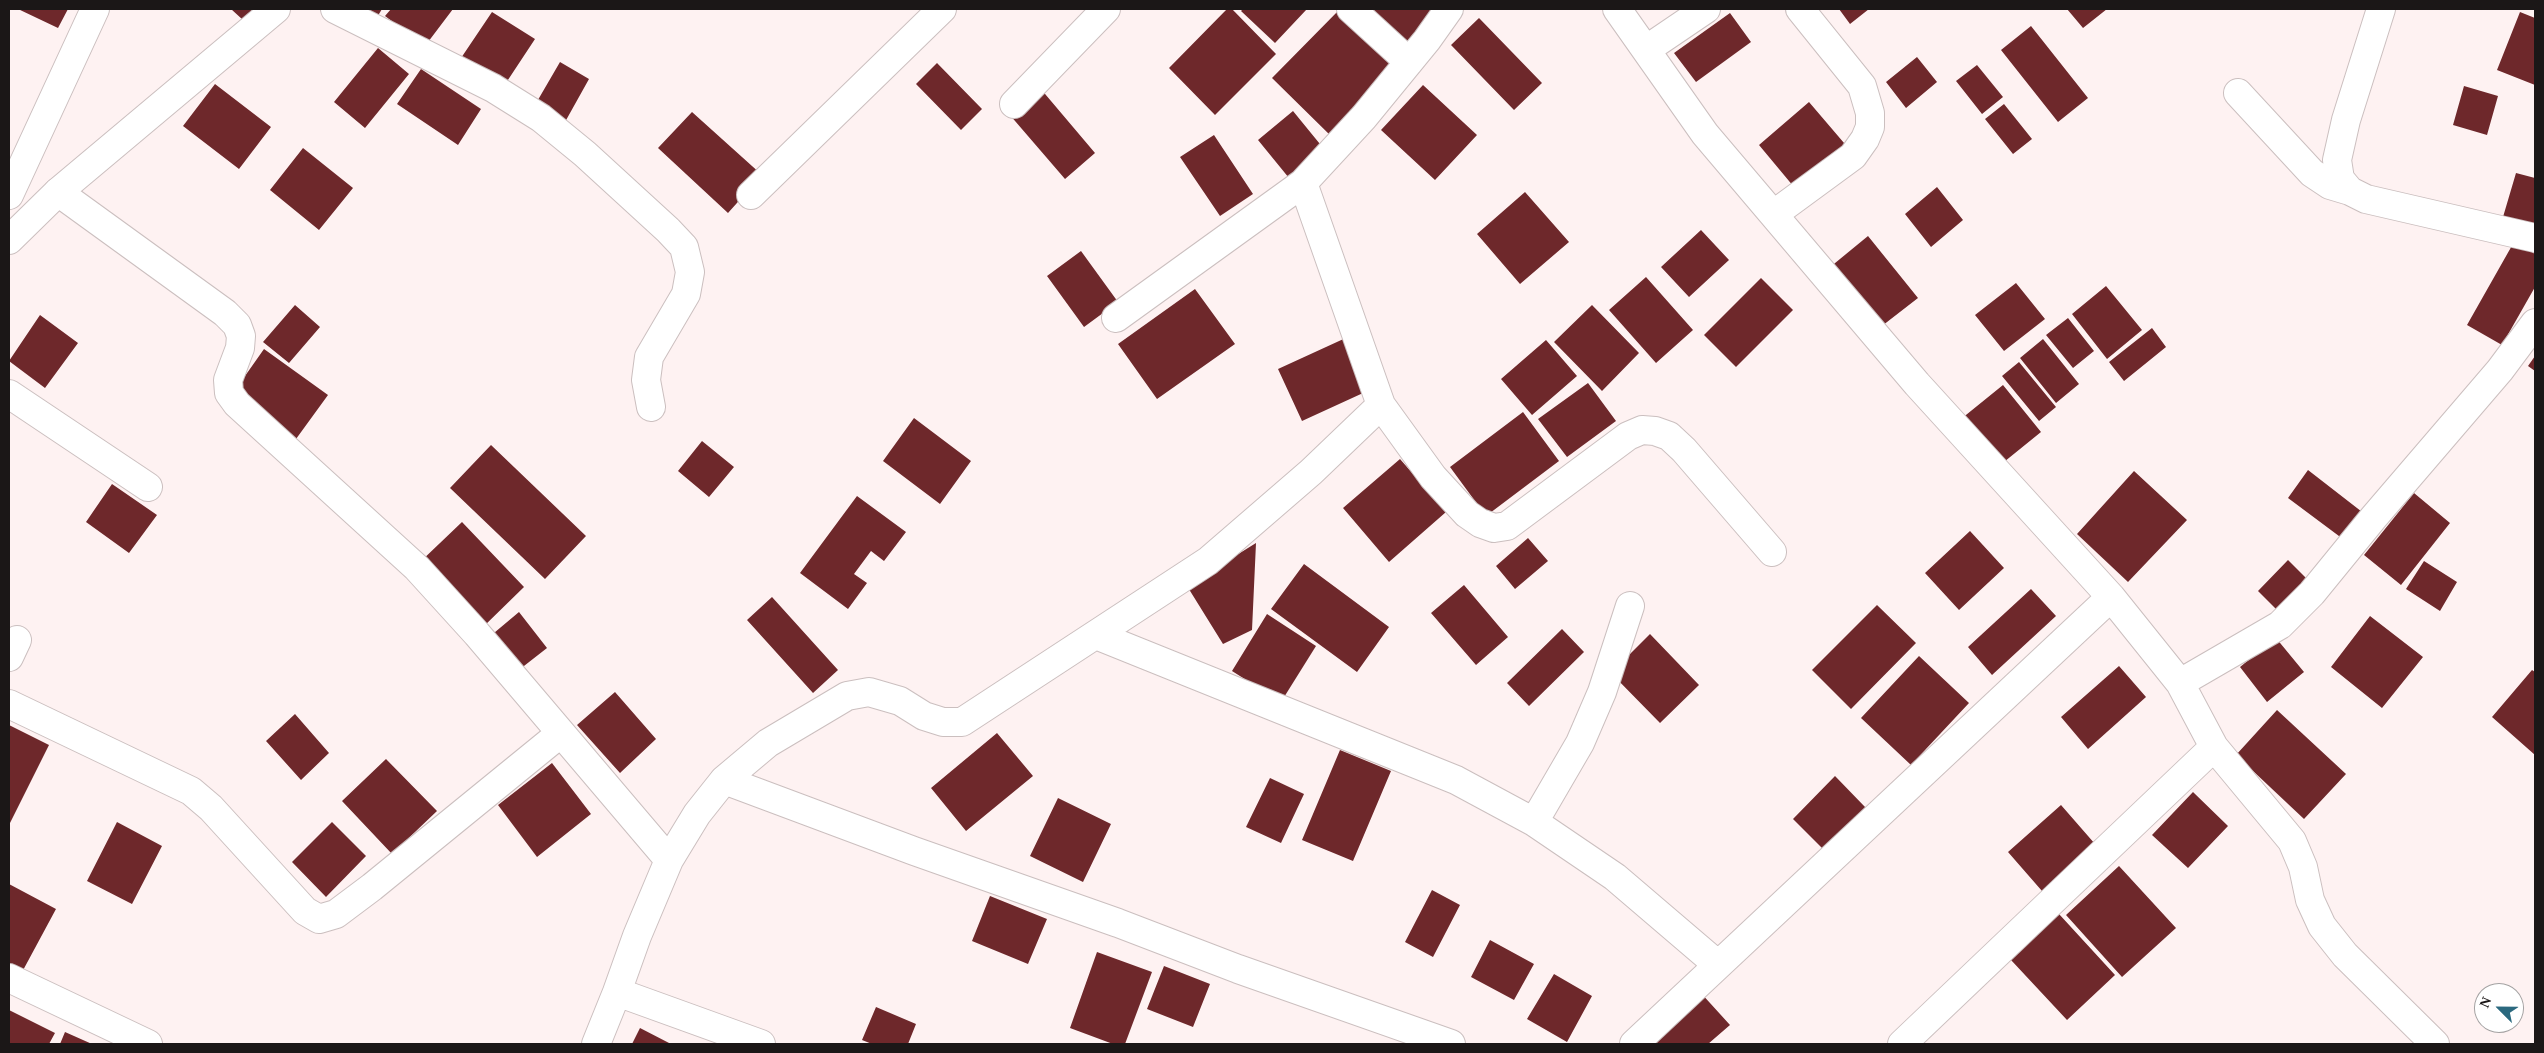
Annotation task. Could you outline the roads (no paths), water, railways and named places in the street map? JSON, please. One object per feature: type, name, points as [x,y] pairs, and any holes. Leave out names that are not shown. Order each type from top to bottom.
[{"type":"street","points":[[10,189],[95,9]]},
{"type":"street","points":[[9,240],[58,192],[276,9]]},
{"type":"street","points":[[335,9],[493,88],[541,118],[585,154],[684,247],[690,272],[686,294],[649,357],[646,380],[651,407]]},
{"type":"street","points":[[751,195],[942,9]]},
{"type":"street","points":[[1014,104],[1106,9]]},
{"type":"street","points":[[1351,9],[1409,62]]},
{"type":"street","points":[[1116,318],[1303,183],[1364,117],[1449,9]]},
{"type":"street","points":[[1617,9],[1647,49],[1705,134],[1917,384],[2111,597],[2180,683],[2214,748],[2292,840],[2303,867],[2310,900],[2322,926],[2345,955],[2435,1044]]},
{"type":"street","points":[[1647,49],[1706,9]]},
{"type":"street","points":[[1774,214],[1853,156],[1865,140],[1870,127],[1870,113],[1862,86],[1800,9]]},
{"type":"street","points":[[2350,190],[2340,178],[2337,160],[2346,120],[2381,9]]},
{"type":"street","points":[[2238,93],[2312,173],[2330,185],[2350,190],[2366,199],[2400,208],[2535,238]]},
{"type":"street","points":[[1303,183],[1380,406],[1433,477],[1467,514],[1480,523],[1494,528],[1507,526],[1628,436],[1642,430],[1655,431],[1669,436],[1684,450],[1772,552]]},
{"type":"street","points":[[58,192],[225,313],[237,325],[240,336],[240,348],[228,380],[229,393],[237,404],[417,568],[669,860]]},
{"type":"street","points":[[2180,683],[2280,625],[2312,593],[2374,517],[2500,370],[2535,323]]},
{"type":"street","points":[[9,394],[148,486]]},
{"type":"street","points":[[596,1044],[637,936],[669,860],[697,814],[724,780],[768,743],[847,696],[869,692],[900,701],[924,716],[943,722],[962,722],[1208,561],[1311,472],[1380,406]]},
{"type":"street","points":[[1634,1044],[2111,597]]},
{"type":"street","points":[[1534,822],[1580,744],[1602,692],[1630,606]]},
{"type":"street","points":[[1096,635],[1456,780],[1534,822],[1615,877],[1718,965]]},
{"type":"street","points":[[9,704],[191,791],[212,808],[305,911],[319,919],[336,914],[561,733]]},
{"type":"street","points":[[1902,1044],[2214,748]]},
{"type":"street","points":[[724,780],[914,851],[1118,923],[1238,969],[1451,1044]]},
{"type":"street","points":[[9,978],[148,1044]]},
{"type":"street","points":[[617,992],[761,1044]]}]
